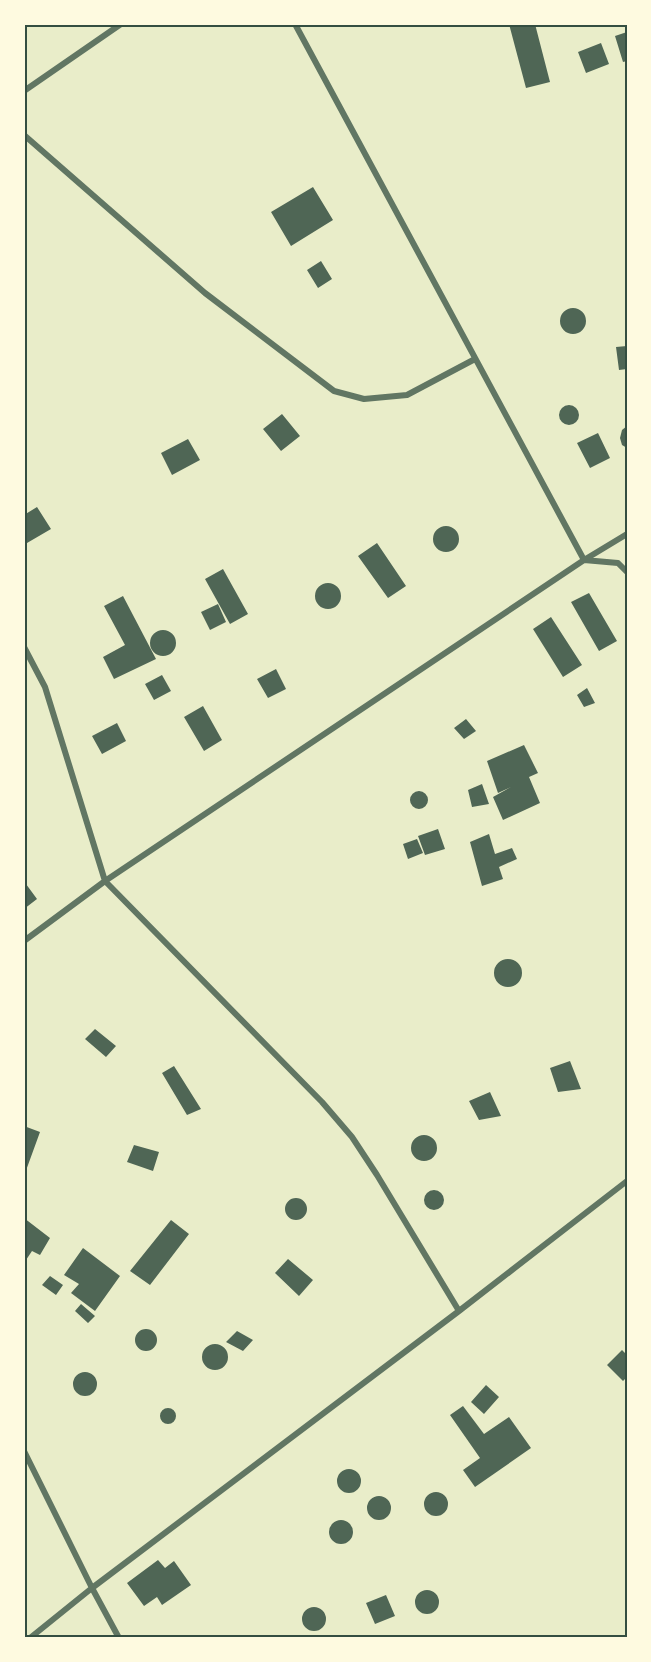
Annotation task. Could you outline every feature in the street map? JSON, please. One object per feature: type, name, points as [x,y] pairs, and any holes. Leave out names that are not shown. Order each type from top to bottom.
[{"type":"street","points":[[24,91],[121,24]]},
{"type":"street","points":[[295,24],[584,560]]},
{"type":"street","points":[[24,135],[205,292],[334,391],[364,399],[406,395],[476,359]]},
{"type":"street","points":[[24,941],[105,880],[584,560],[627,534]]},
{"type":"street","points":[[584,560],[618,563],[627,572]]},
{"type":"street","points":[[24,647],[45,687],[105,880],[322,1102],[352,1137],[459,1311]]},
{"type":"street","points":[[30,1638],[92,1588],[627,1181]]},
{"type":"street","points":[[24,1451],[119,1638]]},
{"type":"building","points":[[509,24],[535,24],[550,82],[526,88]]},
{"type":"building","points":[[627,32],[627,61],[623,62],[615,36]]},
{"type":"building","points":[[601,43],[609,64],[586,73],[578,52]]},
{"type":"building","points":[[313,187],[333,220],[291,246],[271,212]]},
{"type":"building","points":[[321,261],[332,279],[318,288],[307,270]]},
{"type":"building","points":[[573,308],[582,312],[586,321],[582,330],[573,334],[564,330],[560,321],[564,312]]},
{"type":"building","points":[[627,346],[627,369],[619,370],[616,347]]},
{"type":"building","points":[[569,405],[576,408],[579,415],[576,422],[569,425],[562,422],[559,415],[562,408]]},
{"type":"building","points":[[282,414],[300,436],[281,451],[263,429]]},
{"type":"building","points":[[627,426],[627,448],[622,445],[620,438],[622,430]]},
{"type":"building","points":[[598,433],[610,458],[590,468],[577,443]]},
{"type":"building","points":[[188,439],[200,460],[172,475],[161,453]]},
{"type":"building","points":[[37,507],[51,529],[27,543],[24,538],[24,515]]},
{"type":"building","points":[[446,526],[455,530],[459,539],[455,548],[446,552],[437,548],[433,539],[437,530]]},
{"type":"building","points":[[377,543],[406,586],[388,598],[358,556]]},
{"type":"building","points":[[223,569],[248,614],[230,624],[205,579]]},
{"type":"building","points":[[328,583],[337,587],[341,596],[337,605],[328,609],[319,605],[315,596],[319,587]]},
{"type":"building","points":[[589,593],[617,641],[599,651],[571,602]]},
{"type":"building","points":[[123,596],[156,659],[114,679],[103,657],[125,645],[104,606]]},
{"type":"building","points":[[218,604],[226,622],[210,630],[201,612]]},
{"type":"building","points":[[551,617],[582,665],[563,677],[533,629]]},
{"type":"building","points":[[163,630],[172,634],[176,643],[172,652],[163,656],[154,652],[150,643],[154,634]]},
{"type":"building","points":[[276,669],[286,689],[268,698],[257,679]]},
{"type":"building","points":[[162,675],[171,691],[154,700],[145,684]]},
{"type":"building","points":[[587,688],[595,703],[584,707],[577,695]]},
{"type":"building","points":[[203,706],[222,740],[204,751],[184,717]]},
{"type":"building","points":[[466,719],[476,731],[464,739],[454,728]]},
{"type":"building","points":[[117,723],[126,741],[102,754],[92,736]]},
{"type":"building","points":[[524,745],[538,773],[529,777],[540,803],[503,820],[493,797],[511,787],[498,793],[487,761]]},
{"type":"building","points":[[482,784],[489,804],[472,807],[468,790]]},
{"type":"building","points":[[419,791],[425,794],[428,800],[425,806],[419,809],[413,806],[410,800],[413,794]]},
{"type":"building","points":[[438,829],[445,849],[425,855],[418,836]]},
{"type":"building","points":[[489,834],[495,854],[512,848],[517,859],[499,867],[503,879],[482,886],[470,842]]},
{"type":"building","points":[[417,839],[423,853],[408,859],[403,844]]},
{"type":"building","points":[[26,884],[37,899],[24,909],[24,885]]},
{"type":"building","points":[[508,959],[518,963],[522,973],[518,983],[508,987],[498,983],[494,973],[498,963]]},
{"type":"building","points":[[95,1029],[116,1046],[106,1057],[85,1039]]},
{"type":"building","points":[[570,1061],[581,1089],[558,1092],[550,1068]]},
{"type":"building","points":[[174,1066],[201,1109],[187,1115],[162,1073]]},
{"type":"building","points":[[490,1092],[501,1116],[479,1120],[469,1101]]},
{"type":"building","points":[[24,1126],[40,1132],[24,1176]]},
{"type":"building","points":[[424,1135],[433,1139],[437,1148],[433,1157],[424,1161],[415,1157],[411,1148],[415,1139]]},
{"type":"building","points":[[134,1145],[159,1152],[153,1171],[127,1162]]},
{"type":"building","points":[[434,1190],[441,1193],[444,1200],[441,1207],[434,1210],[427,1207],[424,1200],[427,1193]]},
{"type":"building","points":[[296,1198],[304,1201],[307,1209],[304,1217],[296,1220],[288,1217],[285,1209],[288,1201]]},
{"type":"building","points":[[24,1218],[50,1238],[40,1255],[32,1251],[24,1263]]},
{"type":"building","points":[[171,1220],[189,1234],[150,1285],[130,1271]]},
{"type":"building","points":[[83,1248],[120,1276],[95,1311],[71,1293],[79,1284],[64,1275]]},
{"type":"building","points":[[288,1259],[313,1280],[299,1296],[275,1273]]},
{"type":"building","points":[[50,1276],[63,1285],[56,1295],[42,1285]]},
{"type":"building","points":[[81,1304],[95,1316],[88,1323],[75,1311]]},
{"type":"building","points":[[146,1329],[154,1332],[157,1340],[154,1348],[146,1351],[138,1348],[135,1340],[138,1332]]},
{"type":"building","points":[[237,1331],[253,1340],[243,1351],[226,1342]]},
{"type":"building","points":[[215,1344],[224,1348],[228,1357],[224,1366],[215,1370],[206,1366],[202,1357],[206,1348]]},
{"type":"building","points":[[622,1350],[627,1355],[627,1377],[623,1381],[607,1365]]},
{"type":"building","points":[[85,1372],[94,1375],[97,1384],[94,1393],[85,1396],[76,1393],[73,1384],[76,1375]]},
{"type":"building","points":[[486,1385],[499,1397],[484,1414],[471,1402]]},
{"type":"building","points":[[463,1406],[484,1434],[509,1417],[531,1448],[475,1487],[463,1470],[480,1458],[450,1415]]},
{"type":"building","points":[[165,1408],[171,1408],[176,1416],[174,1422],[165,1424],[160,1419],[160,1413]]},
{"type":"building","points":[[349,1469],[358,1472],[361,1481],[358,1490],[349,1493],[340,1490],[337,1481],[340,1472]]},
{"type":"building","points":[[436,1492],[445,1495],[448,1504],[445,1513],[436,1516],[427,1513],[424,1504],[427,1495]]},
{"type":"building","points":[[379,1496],[388,1499],[391,1508],[388,1517],[379,1520],[370,1517],[367,1508],[370,1499]]},
{"type":"building","points":[[341,1520],[350,1523],[353,1532],[350,1541],[341,1544],[332,1541],[329,1532],[332,1523]]},
{"type":"building","points":[[158,1560],[165,1568],[174,1561],[191,1585],[162,1605],[157,1597],[144,1606],[127,1583]]},
{"type":"building","points":[[427,1590],[436,1593],[439,1602],[436,1611],[427,1614],[418,1611],[415,1602],[418,1593]]},
{"type":"building","points":[[386,1595],[395,1616],[375,1624],[366,1603]]},
{"type":"building","points":[[314,1607],[323,1610],[326,1619],[323,1628],[314,1631],[305,1628],[302,1619],[305,1610]]}]
